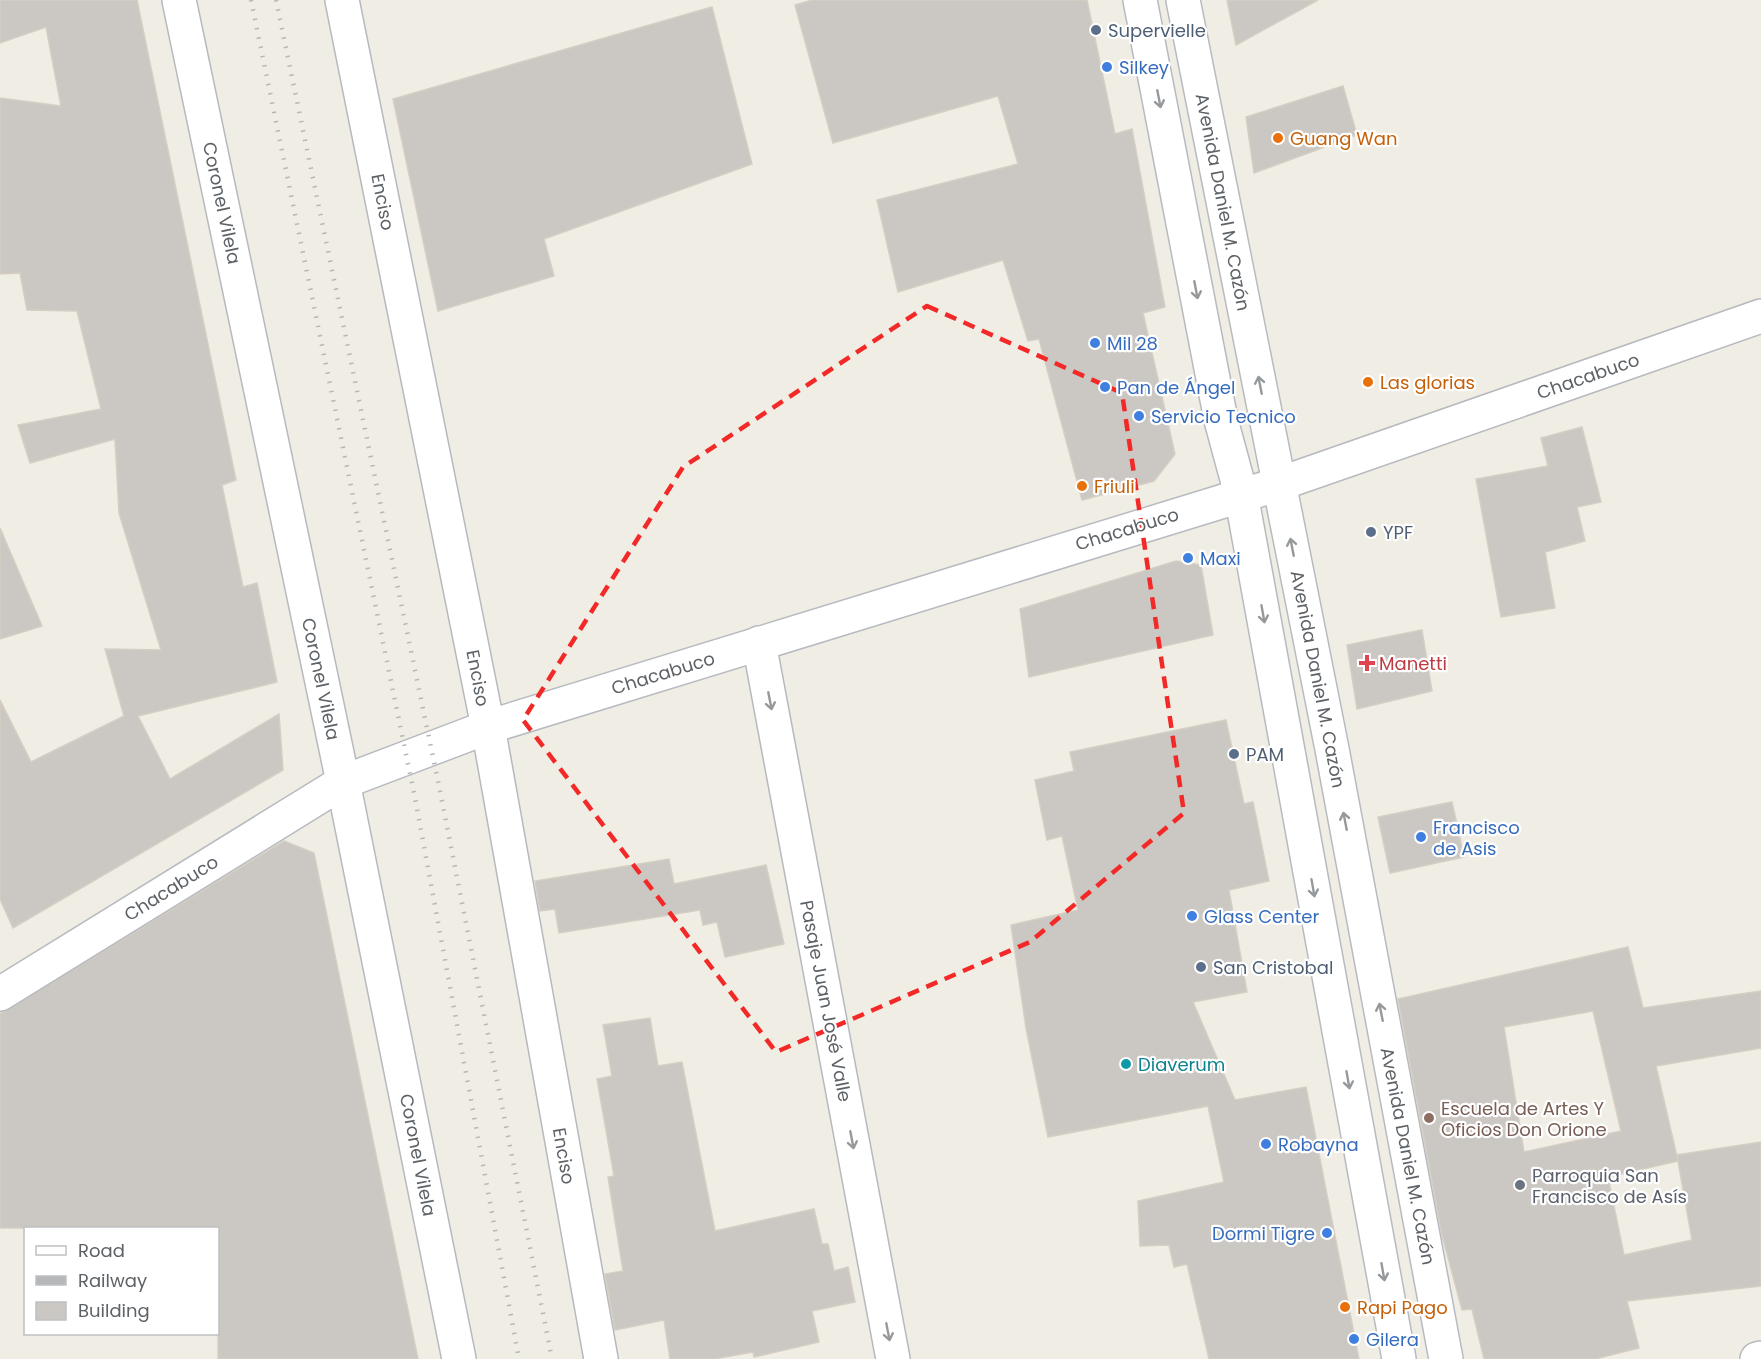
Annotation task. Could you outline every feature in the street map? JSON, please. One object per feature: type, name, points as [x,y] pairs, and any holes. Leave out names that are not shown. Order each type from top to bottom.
[{"type":"street","name":"Coronel Vilela","points":[[179,0],[343,782],[459,1359]]},
{"type":"street","name":"Enciso","points":[[342,0],[488,727],[601,1359]]},
{"type":"street","points":[[1140,0],[1221,420],[1241,494],[1399,1359]]},
{"type":"street","name":"Avenida Daniel M. Cazón","points":[[1184,0],[1336,772],[1446,1359]]},
{"type":"street","name":"Chacabuco","points":[[0,994],[343,782],[488,727],[1279,484],[1761,316]]},
{"type":"street","name":"Pasaje Juan José Valle","points":[[759,643],[893,1359]]},
{"type":"highlighted area","points":[[927,306],[1122,393],[1184,813],[1030,942],[776,1052],[523,720],[683,467]]},
{"type":"building","points":[[0,0],[137,0],[236,480],[222,485],[243,587],[257,583],[277,682],[138,716],[170,779],[279,714],[283,770],[13,928],[0,899],[0,700],[31,762],[124,716],[105,649],[161,650],[119,513],[115,439],[30,463],[18,425],[101,409],[77,311],[27,310],[20,273],[0,274],[0,98],[61,106],[46,27],[0,43]]},
{"type":"building","points":[[812,0],[1087,0],[1115,134],[1132,129],[1165,307],[1143,313],[1175,454],[1154,481],[1082,500],[1039,339],[1028,341],[1003,260],[898,292],[877,200],[1018,164],[998,96],[833,143],[795,5]]},
{"type":"building","points":[[1227,0],[1318,0],[1236,45]]},
{"type":"building","points":[[712,7],[752,164],[544,239],[554,276],[438,311],[393,99]]},
{"type":"building","points":[[1343,86],[1357,135],[1254,173],[1246,117]]},
{"type":"building","points":[[1582,427],[1601,502],[1577,507],[1585,541],[1545,552],[1555,608],[1501,617],[1476,479],[1548,466],[1541,438]]},
{"type":"building","points":[[0,528],[42,626],[0,639]]},
{"type":"building","points":[[1176,561],[1201,565],[1213,635],[1029,677],[1020,609]]},
{"type":"building","points":[[1422,630],[1432,691],[1357,709],[1347,645]]},
{"type":"building","points":[[1226,720],[1244,804],[1253,802],[1269,881],[1229,890],[1247,992],[1193,1002],[1235,1100],[1306,1087],[1359,1359],[1209,1359],[1187,1264],[1174,1267],[1169,1245],[1140,1246],[1138,1201],[1224,1182],[1208,1106],[1048,1137],[1026,1028],[1011,925],[1078,910],[1062,836],[1047,840],[1035,780],[1074,771],[1070,752]]},
{"type":"building","name":"Francisco de Asis","points":[[1452,802],[1464,857],[1390,873],[1378,817]]},
{"type":"building","points":[[284,841],[314,853],[418,1359],[218,1359],[219,1227],[0,1228],[0,1014]]},
{"type":"building","points":[[669,859],[674,884],[766,865],[784,944],[725,957],[717,922],[703,925],[700,910],[559,933],[555,909],[540,911],[535,881]]},
{"type":"building","points":[[1628,947],[1643,1008],[1761,991],[1761,1048],[1656,1066],[1678,1161],[1677,1155],[1761,1142],[1761,1286],[1627,1301],[1639,1348],[1595,1359],[1484,1359],[1472,1309],[1462,1310],[1442,1235],[1398,999]],"holes":[[[1593,1011],[1621,1131],[1524,1152],[1504,1027]],[[1678,1161],[1692,1240],[1624,1255],[1608,1177]]]},
{"type":"building","points":[[650,1018],[658,1066],[682,1062],[715,1231],[814,1209],[822,1244],[828,1244],[834,1271],[848,1267],[855,1302],[812,1311],[819,1342],[754,1357],[753,1352],[714,1359],[670,1359],[664,1320],[615,1330],[605,1274],[623,1271],[608,1177],[614,1176],[597,1079],[612,1076],[603,1025]]},
{"type":"railway","points":[[251,0],[415,798],[519,1359]]},
{"type":"railway","points":[[276,0],[439,786],[552,1359]]},
{"type":"place","name":"Supervielle","points":[[1096,30]]},
{"type":"place","name":"Silkey","points":[[1107,67]]},
{"type":"place","name":"Guang Wan","points":[[1278,138]]},
{"type":"place","name":"Mil 28","points":[[1095,343]]},
{"type":"place","name":"Las glorias","points":[[1368,382]]},
{"type":"place","name":"Pan de Ángel","points":[[1105,387]]},
{"type":"place","name":"Servicio Tecnico","points":[[1139,416]]},
{"type":"place","name":"Friuli","points":[[1082,486]]},
{"type":"place","name":"YPF","points":[[1371,532]]},
{"type":"place","name":"Maxi","points":[[1188,558]]},
{"type":"place","name":"Manetti","points":[[1367,663]]},
{"type":"place","name":"PAM","points":[[1234,754]]},
{"type":"place","name":"Francisco de Asis","points":[[1421,837]]},
{"type":"place","name":"Glass Center","points":[[1192,916]]},
{"type":"place","name":"San Cristobal","points":[[1201,967]]},
{"type":"place","name":"Diaverum","points":[[1126,1064]]},
{"type":"place","name":"Escuela de Artes Y Oficios Don Orione","points":[[1429,1118]]},
{"type":"place","name":"Robayna","points":[[1266,1144]]},
{"type":"place","name":"Parroquia San Francisco de Asís","points":[[1520,1185]]},
{"type":"place","name":"Dormi Tigre","points":[[1327,1233]]},
{"type":"place","name":"Rapi Pago","points":[[1345,1307]]},
{"type":"place","name":"Gilera","points":[[1354,1339]]}]
